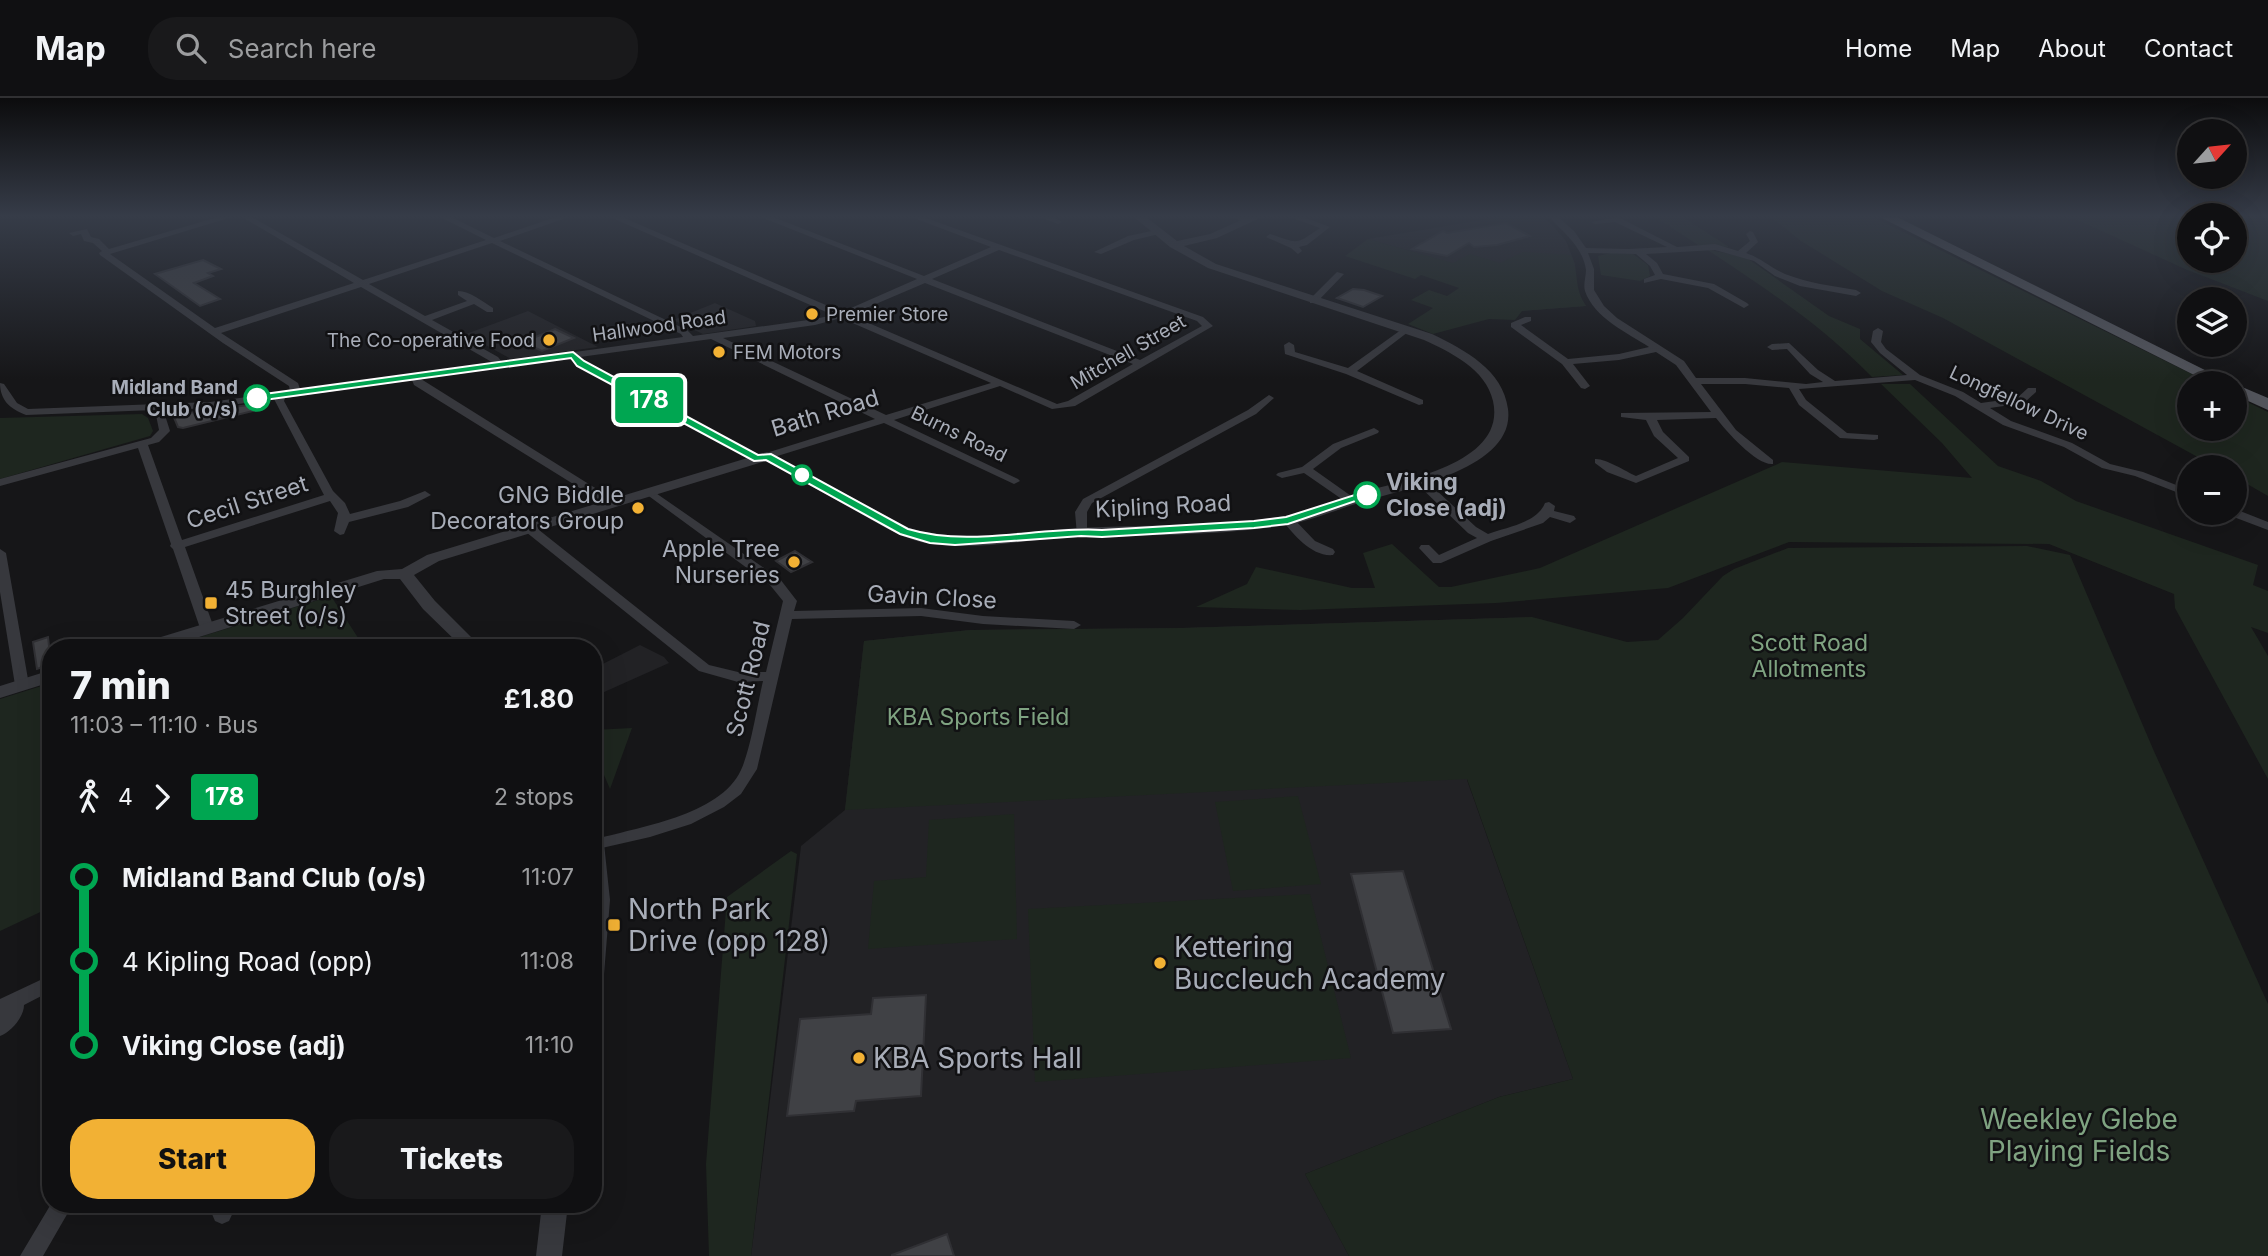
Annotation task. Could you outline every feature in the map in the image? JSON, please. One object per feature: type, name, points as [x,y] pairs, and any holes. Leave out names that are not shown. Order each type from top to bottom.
[{"type":"main road","points":[[1996,271],[2199,371]]},
{"type":"main road","points":[[2247,395],[2268,405]]},
{"type":"street","points":[[127,271],[293,385],[296,393]]},
{"type":"street","points":[[342,271],[499,362],[499,365]]},
{"type":"street","points":[[213,332],[400,271]]},
{"type":"street","points":[[555,271],[684,332],[691,339]]},
{"type":"street","points":[[740,271],[1000,383]]},
{"type":"street","points":[[902,271],[1142,364]]},
{"type":"street","name":"Hallwood Road","points":[[0,386],[18,409],[48,412],[162,408],[281,395],[823,321],[945,271]]},
{"type":"street","name":"Mitchell Street","points":[[1000,383],[1062,408],[1209,324],[1064,271]]},
{"type":"street","name":"Kipling Road","points":[[762,457],[904,531],[930,539],[955,541],[1081,532],[1231,526],[1288,520],[1466,462],[1488,445],[1502,423],[1496,388],[1478,367],[1449,347],[1227,271]]},
{"type":"street","points":[[1590,271],[1589,290],[1600,308],[1620,325],[1660,348],[1679,363],[1696,381],[1718,415],[1742,441],[1769,462]]},
{"type":"street","points":[[1657,271],[1660,276]]},
{"type":"street","points":[[1772,271],[1799,287],[1856,293]]},
{"type":"street","points":[[1313,301],[1340,274]]},
{"type":"street","points":[[1647,281],[1660,276],[1711,286],[1744,305]]},
{"type":"street","points":[[461,293],[490,310]]},
{"type":"street","points":[[1718,301],[1733,299]]},
{"type":"street","points":[[425,319],[475,302]]},
{"type":"street","points":[[1528,319],[1510,324],[1566,362],[1585,386]]},
{"type":"street","points":[[1350,372],[1405,330]]},
{"type":"street","points":[[1878,331],[1876,342],[1883,351],[1916,377]]},
{"type":"street","name":"Burns Road","points":[[713,336],[1014,481]]},
{"type":"street","points":[[1289,345],[1290,354],[1350,372],[1419,402]]},
{"type":"street","points":[[1772,347],[1789,346],[1814,372],[1832,384]]},
{"type":"street","points":[[1566,362],[1619,357],[1660,348]]},
{"type":"street","points":[[573,355],[581,363],[762,457]]},
{"type":"street","points":[[415,376],[418,383],[612,504]]},
{"type":"street","name":"Longfellow Drive","points":[[1696,381],[1745,381],[1793,387],[1916,377],[1959,394],[2007,423],[2068,446],[2132,479],[2177,490]]},
{"type":"street","name":"Bath Road","points":[[173,639],[383,574],[405,574],[433,558],[1000,383]]},
{"type":"street","points":[[1793,387],[1800,401],[1833,424],[1844,436],[1874,437]]},
{"type":"street","points":[[1980,407],[2020,401],[2032,390]]},
{"type":"street","points":[[281,395],[279,401],[330,495],[340,504],[343,525],[425,495]]},
{"type":"street","points":[[1081,532],[1081,512],[1087,501],[1252,412],[1269,398]]},
{"type":"street","points":[[0,483],[155,440],[165,431],[159,412],[162,408]]},
{"type":"street","points":[[1625,415],[1718,415]]},
{"type":"street","points":[[1600,461],[1611,470],[1636,480],[1685,459],[1658,434],[1650,417]]},
{"type":"street","points":[[1282,475],[1306,469],[1337,446],[1374,431]]},
{"type":"street","points":[[142,444],[207,628]]},
{"type":"street","points":[[1306,469],[1350,500]]},
{"type":"street","points":[[1418,479],[1440,497],[1466,525],[1487,538]]},
{"type":"street","name":"Scott Road","points":[[602,838],[693,816],[716,805],[736,790],[749,769],[790,601],[775,582],[650,492]]},
{"type":"street","name":"Cecil Street","points":[[176,546],[330,495]]},
{"type":"street","points":[[404,504],[413,514]]},
{"type":"street","points":[[1423,564],[1539,520],[1549,509],[1570,519]]},
{"type":"street","points":[[2247,519],[2267,528]]},
{"type":"street","points":[[1288,520],[1303,538],[1323,550],[1303,556]]},
{"type":"street","points":[[530,529],[704,668],[738,677],[773,676]]},
{"type":"street","points":[[1425,548],[1437,559]]},
{"type":"street","points":[[0,553],[22,685]]},
{"type":"street","points":[[405,574],[429,606],[464,639]]},
{"type":"street","name":"Gavin Close","points":[[788,615],[921,612],[983,620],[1074,625]]},
{"type":"street","points":[[0,692],[42,679]]},
{"type":"street","points":[[0,1028],[15,1010],[7,1004],[42,986]]},
{"type":"street","points":[[31,1256],[57,1213]]},
{"type":"street","points":[[549,1256],[554,1213]]},
{"type":"shaded area","points":[[1478,271],[1576,271],[1577,292],[1586,306],[1522,311],[1485,273]]},
{"type":"shaded area","points":[[715,303],[755,321],[756,326],[703,334],[673,320]]},
{"type":"shaded area","points":[[528,311],[598,347],[511,359],[466,334]]},
{"type":"shaded area","name":"Kettering Buccleuch Academy","points":[[1532,617],[1467,780],[1573,1079],[1499,1097],[1305,1174],[1349,1256],[751,1256],[801,846],[845,810],[864,641],[970,630],[1181,628]]},
{"type":"shaded area","points":[[640,645],[664,657],[669,663],[602,693],[602,664]]},
{"type":"green space","points":[[1391,271],[1576,271],[1579,292],[1586,306],[1522,311],[1515,320],[1489,319],[1433,334],[1408,324],[1433,308],[1411,300],[1429,290],[1447,296],[1459,288],[1421,275],[1415,279]]},
{"type":"green space","points":[[1600,271],[1649,271],[1650,276],[1640,281],[1601,275]]},
{"type":"green space","points":[[1739,271],[1765,271],[1829,316],[1860,329],[1860,339],[1903,375],[1872,377],[1812,323]]},
{"type":"green space","points":[[1850,271],[1983,271],[2186,371],[2177,371],[2177,441],[2247,441],[2247,402],[2268,412],[2268,496],[2247,484],[2247,455],[2194,455],[1943,318],[1882,291]]},
{"type":"green space","points":[[2268,271],[2268,301],[2247,293],[2247,287],[2232,287],[2195,273],[2247,273]]},
{"type":"green space","points":[[1881,384],[1910,384],[1998,466],[2041,481],[2076,501],[2258,565],[2253,585],[2268,591],[2268,633],[2251,627],[2268,656],[2268,779],[2175,608],[2174,594],[2049,544],[1789,542],[1668,588],[1496,603],[1300,610],[1196,607],[1247,584],[1256,567],[1352,588],[1375,588],[1363,553],[1392,544],[1439,587],[1451,587],[1540,568],[1782,462],[1972,478],[1942,443]]},
{"type":"green space","points":[[142,414],[148,418],[153,431],[150,436],[0,479],[0,418]]},
{"type":"green space","points":[[2027,546],[2070,555],[2153,749],[2268,1004],[2268,1256],[1349,1256],[1305,1174],[1499,1097],[1573,1079],[1467,779],[845,810],[864,641],[970,630],[1181,628],[1532,617],[1627,642],[1658,640],[1723,576],[1788,548]]},
{"type":"green space","points":[[331,596],[359,639],[194,639]]},
{"type":"green space","points":[[42,686],[42,911],[0,931],[0,699]]},
{"type":"green space","points":[[632,728],[610,789],[602,770],[602,730]]},
{"type":"green space","points":[[1298,796],[1321,884],[1233,891],[1215,802]]},
{"type":"green space","points":[[1014,814],[1017,939],[868,949],[874,881],[926,877],[929,820]]},
{"type":"green space","points":[[791,851],[797,854],[751,1256],[709,1256],[706,1164],[727,897]]},
{"type":"green space","points":[[1310,894],[1351,1058],[1035,1082],[1028,909]]},
{"type":"building","points":[[165,271],[214,271],[208,273],[213,276],[194,283],[220,299],[200,306],[155,274]]},
{"type":"building","points":[[1353,289],[1382,296],[1363,307],[1337,298]]},
{"type":"building","name":"The Co-operative Food","points":[[555,329],[574,338],[542,351],[523,342]]},
{"type":"building","points":[[256,404],[257,410],[183,428],[178,427],[173,415]]},
{"type":"building","name":"Apple Tree Nurseries","points":[[795,551],[812,562],[791,572],[776,561]]},
{"type":"building","points":[[42,639],[42,667],[37,669],[33,642]]},
{"type":"building","points":[[1403,871],[1451,1029],[1393,1033],[1351,874]]},
{"type":"building","name":"KBA Sports Hall","points":[[926,995],[921,1096],[856,1101],[854,1111],[787,1116],[800,1019],[871,1014],[873,998]]},
{"type":"building","points":[[947,1234],[954,1256],[892,1256],[892,1255]]},
{"type":"bus line","name":"178","points":[[257,398],[573,355],[573,358],[581,363],[757,459],[767,456],[904,531],[930,539],[955,541],[1081,532],[1254,525],[1288,520],[1367,495]]},
{"type":"place","name":"Premier Store","points":[[812,314]]},
{"type":"place","name":"The Co-operative Food","points":[[549,340]]},
{"type":"place","name":"FEM Motors","points":[[719,352]]},
{"type":"place","name":"Midland Band Club (o/s)","points":[[257,398]]},
{"type":"place","name":"Viking Close (adj)","points":[[1367,495]]},
{"type":"place","name":"GNG Biddle Decorators Group","points":[[638,508]]},
{"type":"place","name":"Apple Tree Nurseries","points":[[794,562]]},
{"type":"place","name":"45 Burghley Street (o/s)","points":[[211,603]]},
{"type":"place","name":"North Park Drive (opp 128)","points":[[614,925]]},
{"type":"place","name":"Kettering Buccleuch Academy","points":[[1160,963]]},
{"type":"place","name":"KBA Sports Hall","points":[[859,1058]]},
{"type":"park label","name":"Scott Road Allotments","points":[[1809,656]]},
{"type":"park label","name":"KBA Sports Field","points":[[978,717]]},
{"type":"park label","name":"Weekley Glebe Playing Fields","points":[[2079,1135]]}]
